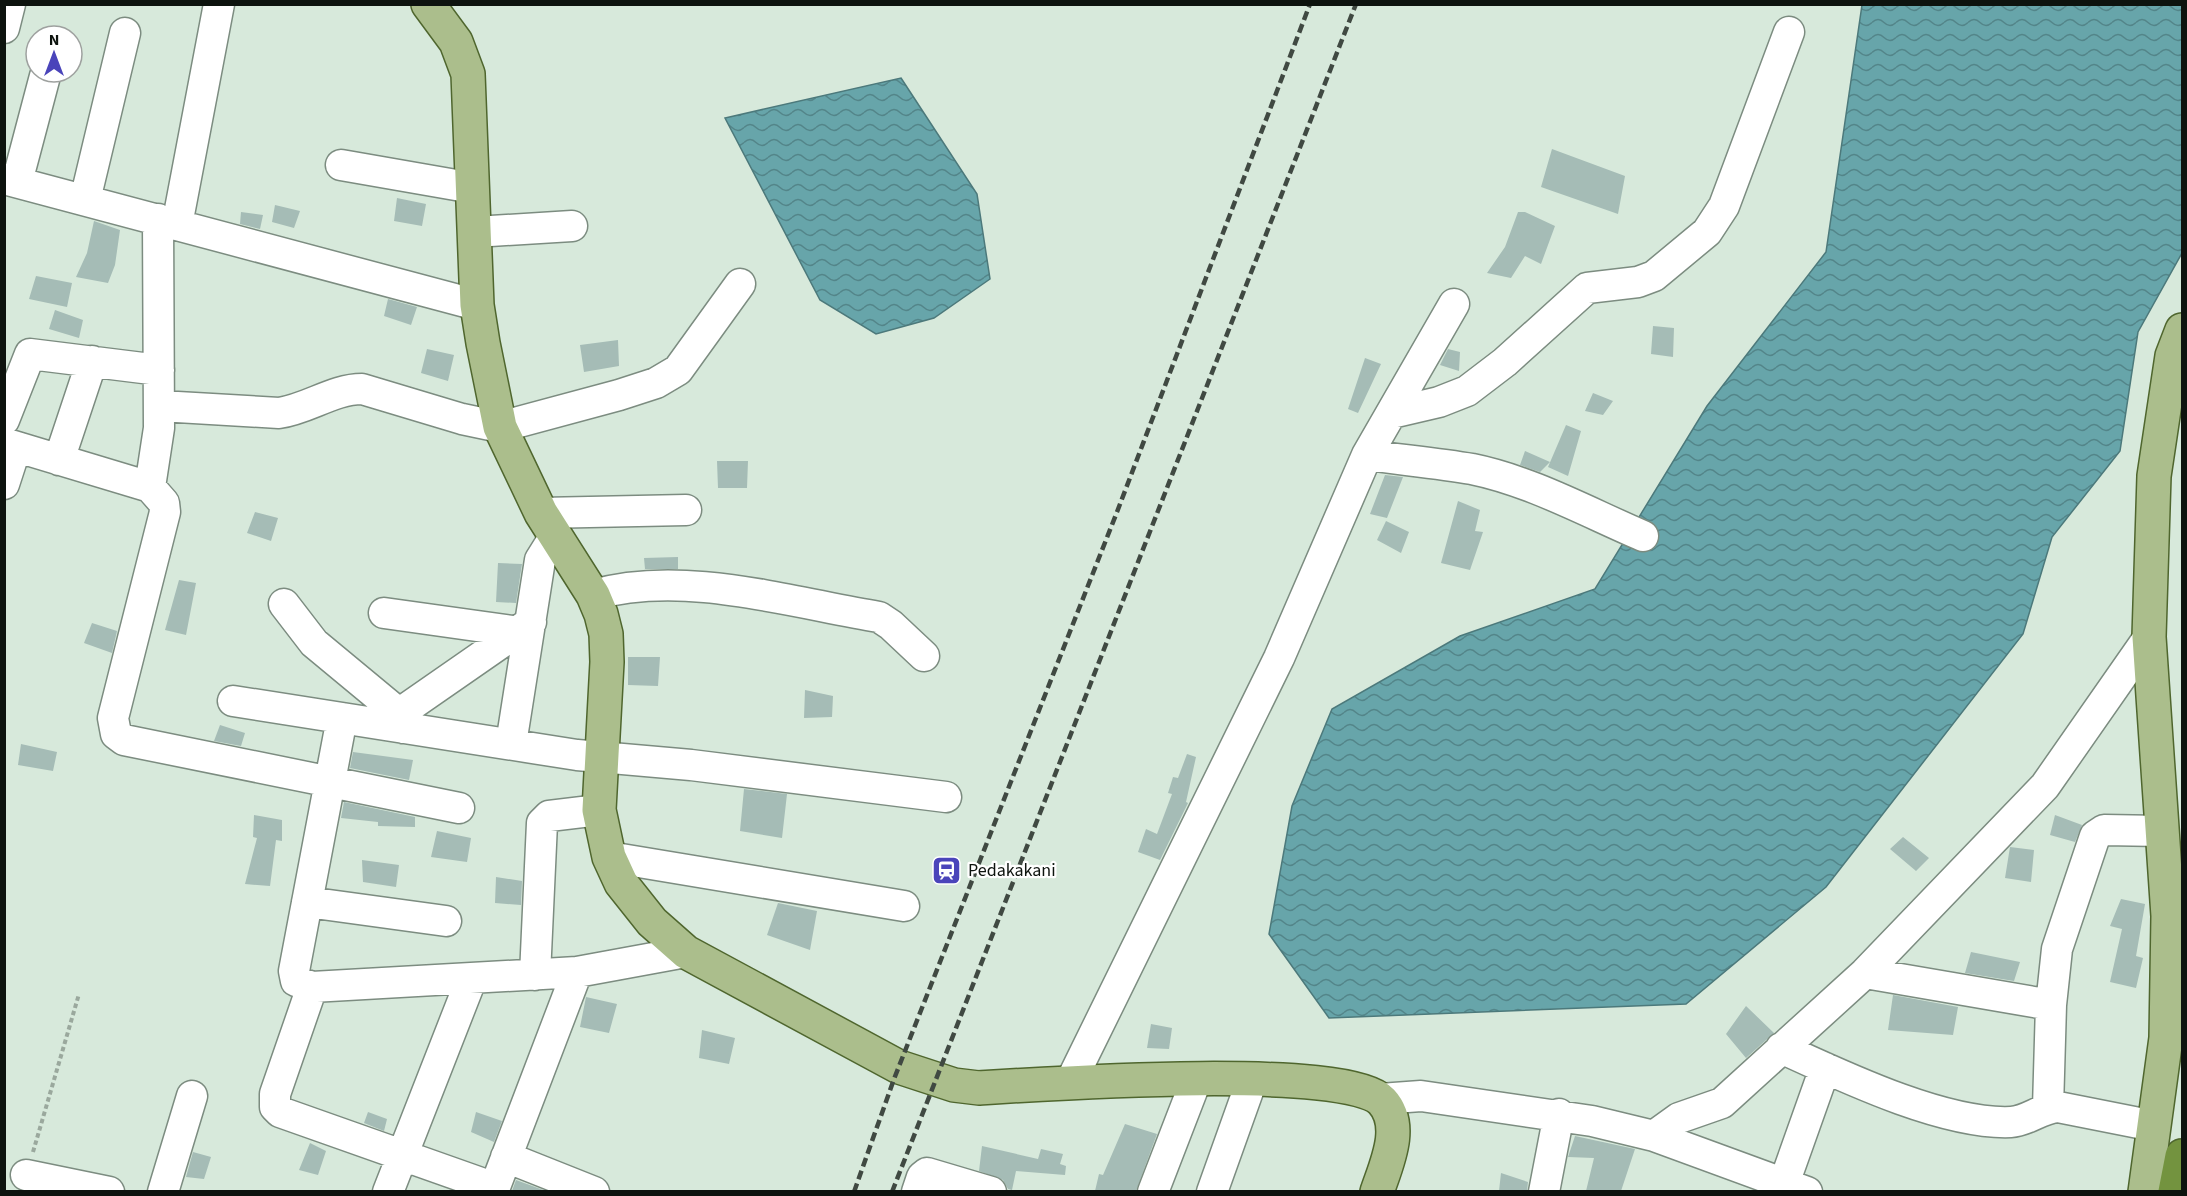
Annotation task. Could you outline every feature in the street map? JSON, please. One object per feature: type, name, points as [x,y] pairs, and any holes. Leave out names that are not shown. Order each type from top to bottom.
[{"type":"highway","points":[[2175,1191],[2182,1156]]},
{"type":"main road","points":[[428,4],[456,42],[466,66],[477,305],[500,427],[548,524],[593,595],[606,634],[599,810],[609,857],[633,900],[652,922],[686,952],[899,1067],[934,1080],[979,1088],[1197,1078],[1341,1086],[1364,1090],[1380,1099],[1388,1109],[1393,1135],[1390,1153],[1377,1191]]},
{"type":"main road","points":[[2145,1191],[2166,1038],[2168,916],[2149,637],[2154,476],[2172,356],[2182,330]]},
{"type":"street","points":[[4,28],[10,4]]},
{"type":"street","points":[[150,487],[160,406],[159,370],[167,222],[219,4]]},
{"type":"street","points":[[1392,413],[1440,402],[1467,392],[1505,362],[1579,292],[1595,285],[1630,283],[1654,276],[1707,232],[1724,207],[1789,32]]},
{"type":"street","points":[[85,200],[125,33]]},
{"type":"street","points":[[42,84],[11,181],[477,305]]},
{"type":"street","points":[[341,165],[473,188]]},
{"type":"street","points":[[475,232],[572,226]]},
{"type":"street","points":[[160,406],[294,411],[345,390],[362,388],[462,419],[500,427],[620,395],[669,377],[678,370],[740,284]]},
{"type":"street","points":[[1071,1083],[1279,658],[1367,455],[1454,304]]},
{"type":"street","points":[[4,420],[30,354],[159,370]]},
{"type":"street","points":[[58,460],[92,361]]},
{"type":"street","points":[[4,484],[10,445],[150,487],[164,503],[165,512],[113,718],[116,734],[124,740],[459,808]]},
{"type":"street","points":[[1367,455],[1472,470],[1510,480],[1643,536]]},
{"type":"street","points":[[511,744],[525,627],[548,524],[686,510]]},
{"type":"street","points":[[593,595],[631,586],[690,587],[879,617],[891,625],[924,656]]},
{"type":"street","points":[[284,604],[314,643],[400,721]]},
{"type":"street","points":[[384,613],[525,627]]},
{"type":"street","points":[[400,721],[525,627]]},
{"type":"street","points":[[1654,1136],[1679,1118],[1722,1103],[1865,974],[2045,786],[2149,637]]},
{"type":"street","points":[[233,701],[342,718],[400,721],[511,744],[602,758],[691,765],[946,797]]},
{"type":"street","points":[[342,718],[294,976],[300,984],[312,987],[471,980],[577,972],[686,952]]},
{"type":"street","points":[[535,975],[542,823],[549,816],[599,810]]},
{"type":"street","points":[[2048,1108],[2051,1005],[2057,950],[2095,836],[2104,830],[2162,831]]},
{"type":"street","points":[[609,857],[904,906]]},
{"type":"street","points":[[307,902],[446,921]]},
{"type":"street","points":[[312,987],[275,1094],[275,1107],[280,1112],[494,1190],[577,972]]},
{"type":"street","points":[[1865,974],[2051,1005]]},
{"type":"street","points":[[388,1191],[471,980]]},
{"type":"street","points":[[1782,1048],[1825,1068],[1946,1113],[1988,1121],[2026,1119],[2048,1108],[2058,1107],[2154,1126]]},
{"type":"street","points":[[1380,1099],[1421,1096],[1559,1114],[1654,1136],[1791,1189],[1825,1068]]},
{"type":"street","points":[[1153,1191],[1197,1078]]},
{"type":"street","points":[[1212,1191],[1252,1080]]},
{"type":"street","points":[[163,1191],[192,1096]]},
{"type":"street","points":[[1544,1191],[1559,1114]]},
{"type":"street","points":[[506,1157],[594,1191]]},
{"type":"street","points":[[916,1191],[925,1174],[932,1173],[991,1191]]},
{"type":"street","points":[[26,1175],[109,1191]]},
{"type":"path","points":[[26,1175],[79,994]]},
{"type":"water","points":[[1862,5],[2182,5],[2182,253],[2138,332],[2120,451],[2052,537],[2023,634],[1826,887],[1686,1004],[1329,1018],[1269,934],[1292,806],[1332,709],[1460,636],[1595,589],[1707,406],[1826,252]]},
{"type":"water","points":[[901,78],[977,194],[990,279],[934,318],[876,334],[820,300],[725,118]]},
{"type":"building","points":[[1552,149],[1625,176],[1618,214],[1541,187]]},
{"type":"building","points":[[397,198],[426,204],[422,226],[394,221]]},
{"type":"building","points":[[275,205],[300,211],[294,228],[272,222]]},
{"type":"building","points":[[241,212],[263,215],[260,229],[240,224]]},
{"type":"building","points":[[1518,212],[1525,212],[1555,226],[1541,264],[1525,256],[1511,278],[1487,273],[1505,247]]},
{"type":"building","points":[[94,221],[120,230],[115,265],[108,283],[76,277],[87,253]]},
{"type":"building","points":[[36,276],[72,283],[67,307],[29,299]]},
{"type":"building","points":[[388,299],[417,307],[411,325],[384,316]]},
{"type":"building","points":[[55,310],[83,320],[79,338],[49,329]]},
{"type":"building","points":[[1653,326],[1674,328],[1673,357],[1651,354]]},
{"type":"building","points":[[618,340],[619,366],[584,372],[580,345]]},
{"type":"building","points":[[427,349],[454,355],[448,381],[421,373]]},
{"type":"building","points":[[1448,349],[1460,352],[1459,371],[1440,365]]},
{"type":"building","points":[[1365,358],[1381,364],[1358,413],[1348,409]]},
{"type":"building","points":[[1593,393],[1613,401],[1603,415],[1585,411]]},
{"type":"building","points":[[1566,425],[1581,431],[1568,476],[1548,467]]},
{"type":"building","points":[[1525,451],[1550,462],[1540,472],[1520,465]]},
{"type":"building","points":[[717,461],[748,461],[747,488],[718,488]]},
{"type":"building","points":[[1385,475],[1403,477],[1387,518],[1370,514]]},
{"type":"building","points":[[1458,501],[1480,510],[1475,531],[1483,532],[1470,570],[1441,563]]},
{"type":"building","points":[[255,512],[278,518],[271,541],[247,533]]},
{"type":"building","points":[[1386,521],[1409,532],[1401,553],[1377,540]]},
{"type":"building","points":[[678,557],[678,569],[645,569],[644,558]]},
{"type":"building","points":[[498,563],[522,564],[516,603],[496,602]]},
{"type":"building","points":[[179,580],[196,583],[186,635],[165,630]]},
{"type":"building","points":[[92,623],[117,631],[112,653],[84,643]]},
{"type":"building","points":[[628,657],[660,657],[658,686],[628,685]]},
{"type":"building","points":[[805,690],[833,696],[832,717],[804,718]]},
{"type":"building","points":[[220,725],[245,733],[241,746],[214,741]]},
{"type":"building","points":[[21,744],[57,752],[53,771],[18,765]]},
{"type":"building","points":[[353,752],[413,760],[409,780],[350,768]]},
{"type":"building","points":[[1187,754],[1196,757],[1186,802],[1188,803],[1160,860],[1138,852],[1146,829],[1157,834],[1172,794],[1168,793],[1173,777],[1178,778]]},
{"type":"building","points":[[744,789],[787,794],[782,838],[740,831]]},
{"type":"building","points":[[344,802],[415,817],[415,827],[378,826],[378,822],[341,818]]},
{"type":"building","points":[[254,815],[282,820],[282,841],[276,840],[270,886],[245,884],[257,838],[253,837]]},
{"type":"building","points":[[2055,815],[2082,825],[2075,842],[2050,835]]},
{"type":"building","points":[[437,831],[471,838],[467,862],[431,857]]},
{"type":"building","points":[[1903,837],[1929,858],[1916,871],[1890,849]]},
{"type":"building","points":[[2010,847],[2034,850],[2031,882],[2005,878]]},
{"type":"building","points":[[362,860],[399,865],[396,887],[363,882]]},
{"type":"building","points":[[496,877],[522,881],[521,905],[495,903]]},
{"type":"building","points":[[2121,899],[2145,904],[2136,956],[2143,958],[2136,988],[2110,982],[2122,929],[2110,926]]},
{"type":"building","points":[[778,903],[817,911],[810,950],[767,935]]},
{"type":"building","points":[[1971,952],[2020,962],[2014,981],[1965,973]]},
{"type":"building","points":[[1893,995],[1958,1007],[1953,1035],[1888,1030]]},
{"type":"building","points":[[586,997],[617,1004],[609,1033],[580,1027]]},
{"type":"building","points":[[1746,1006],[1774,1033],[1746,1058],[1726,1034]]},
{"type":"building","points":[[1151,1024],[1172,1028],[1169,1049],[1147,1048]]},
{"type":"building","points":[[702,1030],[735,1038],[729,1064],[699,1058]]},
{"type":"building","points":[[368,1112],[387,1119],[384,1131],[364,1123]]},
{"type":"building","points":[[476,1112],[502,1121],[494,1142],[471,1132]]},
{"type":"building","points":[[1125,1124],[1157,1134],[1136,1191],[1095,1191],[1099,1174],[1103,1175]]},
{"type":"building","points":[[1575,1136],[1635,1149],[1621,1191],[1586,1191],[1594,1158],[1568,1157]]},
{"type":"building","points":[[310,1143],[326,1151],[318,1175],[299,1170]]},
{"type":"building","points":[[982,1146],[1038,1159],[1041,1149],[1063,1154],[1060,1164],[1066,1166],[1065,1175],[1016,1171],[1012,1190],[1008,1189],[1003,1180],[979,1171]]},
{"type":"building","points":[[193,1152],[211,1157],[204,1179],[186,1177]]},
{"type":"building","points":[[1501,1173],[1528,1182],[1527,1191],[1499,1191]]},
{"type":"building","points":[[516,1180],[546,1191],[512,1191]]},
{"type":"railway","points":[[854,1192],[894,1079],[1117,512],[1310,4]]},
{"type":"railway","points":[[892,1192],[1356,4]]},
{"type":"place","name":"Pedakakani","points":[[947,870]]}]
